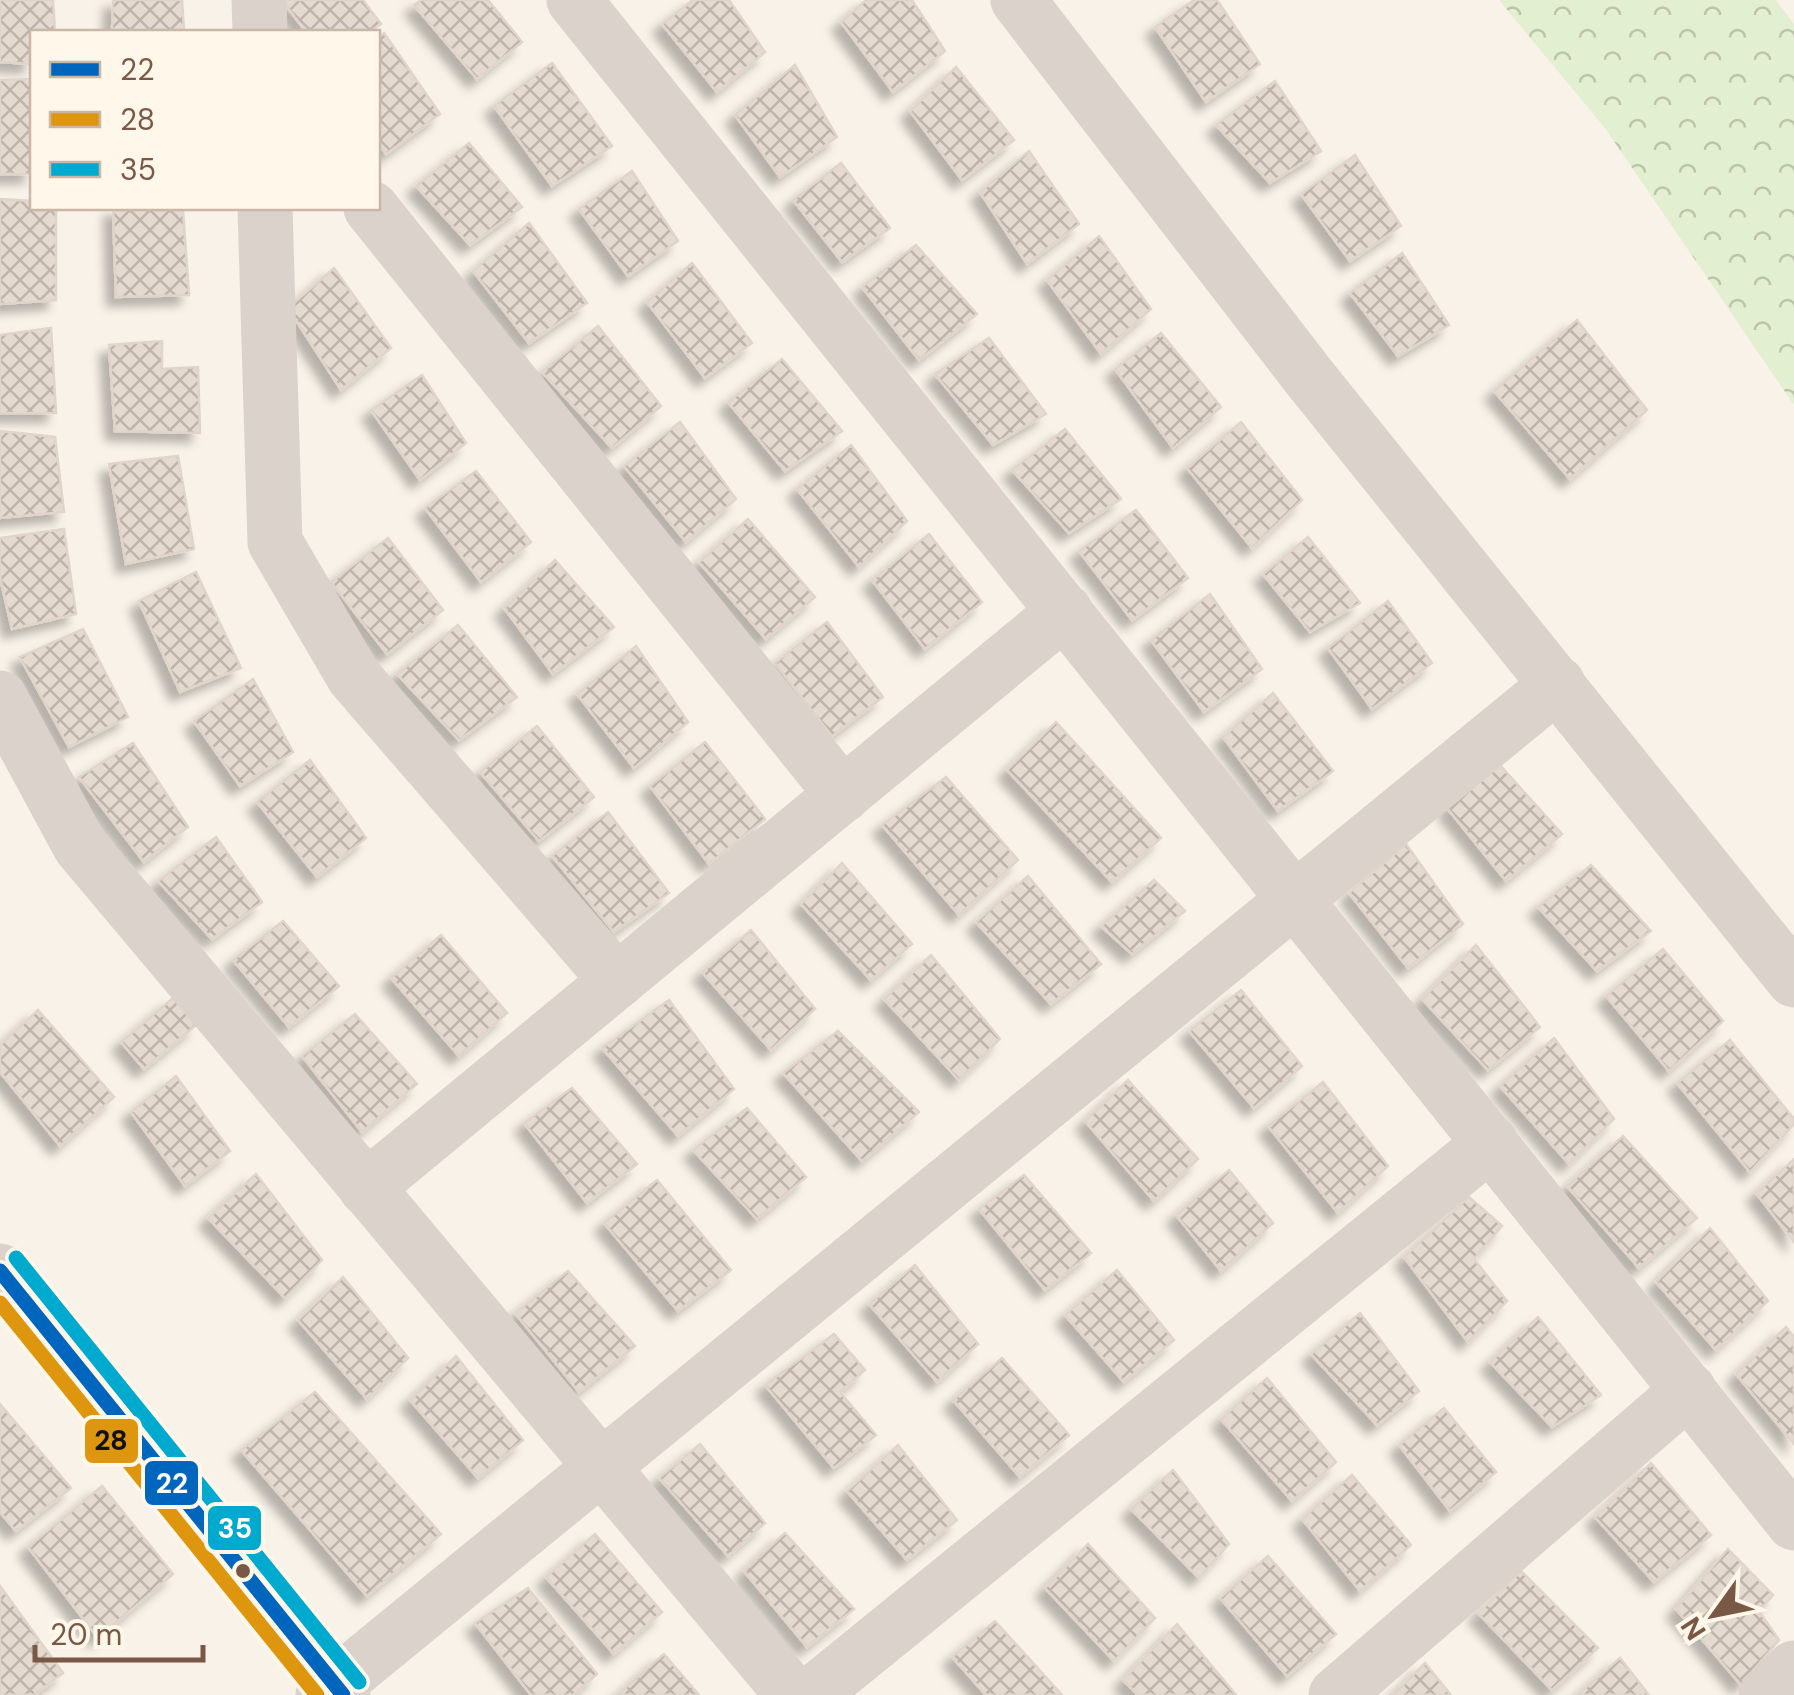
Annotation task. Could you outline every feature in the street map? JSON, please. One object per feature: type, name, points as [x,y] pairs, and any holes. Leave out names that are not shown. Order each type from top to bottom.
[{"type":"street","points":[[259,0],[260,30]]},
{"type":"street","points":[[574,0],[1794,1523]]},
{"type":"street","points":[[1018,0],[1309,377],[1794,980]]},
{"type":"street","points":[[264,210],[275,542],[354,677],[617,981]]},
{"type":"street","points":[[373,210],[843,795]]},
{"type":"street","points":[[366,1188],[1066,611]]},
{"type":"street","points":[[0,1271],[333,1692],[601,1467],[1558,684]]},
{"type":"street","points":[[0,698],[80,846],[793,1695]]},
{"type":"street","points":[[810,1695],[1491,1144]]},
{"type":"street","points":[[1336,1695],[1689,1390]]},
{"type":"street","points":[[1766,1695],[1794,1668]]},
{"type":"green space","points":[[1499,0],[1776,0],[1794,24],[1794,405],[1605,128]]},
{"type":"building","points":[[0,0],[53,0],[55,30],[30,30],[30,64],[0,62]]},
{"type":"building","points":[[113,0],[182,0],[184,30],[112,30]]},
{"type":"building","points":[[282,0],[363,0],[381,24],[372,30],[304,30]]},
{"type":"building","points":[[421,0],[488,0],[522,42],[477,79],[414,5]]},
{"type":"building","points":[[693,0],[729,0],[765,52],[717,92],[662,24]]},
{"type":"building","points":[[866,0],[912,0],[945,51],[893,92],[841,22]]},
{"type":"building","points":[[1194,0],[1217,0],[1260,64],[1206,102],[1155,27]]},
{"type":"building","points":[[384,33],[440,114],[386,154],[380,146],[380,36]]},
{"type":"building","points":[[552,63],[612,146],[552,186],[494,106]]},
{"type":"building","points":[[795,65],[837,137],[780,177],[735,115]]},
{"type":"building","points":[[956,67],[1014,140],[962,180],[910,111]]},
{"type":"building","points":[[30,79],[30,174],[0,174],[0,80]]},
{"type":"building","points":[[1275,81],[1321,151],[1270,183],[1216,125]]},
{"type":"building","points":[[469,143],[522,207],[470,245],[416,186]]},
{"type":"building","points":[[1029,151],[1079,224],[1027,264],[980,192]]},
{"type":"building","points":[[1355,155],[1401,226],[1350,261],[1301,194]]},
{"type":"building","points":[[841,163],[890,228],[842,262],[793,200]]},
{"type":"building","points":[[632,171],[678,241],[628,276],[579,209]]},
{"type":"building","points":[[0,199],[30,201],[30,210],[56,210],[56,300],[0,304]]},
{"type":"building","points":[[113,210],[183,210],[189,295],[116,297]]},
{"type":"building","points":[[529,223],[587,303],[529,343],[473,271]]},
{"type":"building","points":[[1099,236],[1151,309],[1101,354],[1047,280]]},
{"type":"building","points":[[916,245],[977,314],[919,360],[862,287]]},
{"type":"building","points":[[1402,253],[1449,325],[1398,356],[1350,293]]},
{"type":"building","points":[[692,263],[752,343],[705,378],[647,302]]},
{"type":"building","points":[[334,268],[391,348],[341,390],[288,308]]},
{"type":"building","points":[[1577,320],[1647,410],[1570,479],[1494,391]]},
{"type":"building","points":[[598,326],[661,406],[612,448],[542,372]]},
{"type":"building","points":[[51,328],[56,413],[0,413],[0,335]]},
{"type":"building","points":[[1161,333],[1221,407],[1173,448],[1115,369]]},
{"type":"building","points":[[989,338],[1046,414],[993,445],[935,374]]},
{"type":"building","points":[[162,341],[162,369],[198,367],[200,433],[115,431],[109,345]]},
{"type":"building","points":[[782,359],[842,431],[785,471],[728,402]]},
{"type":"building","points":[[422,375],[466,443],[420,480],[371,410]]},
{"type":"building","points":[[680,422],[736,499],[686,542],[624,466]]},
{"type":"building","points":[[1241,422],[1302,500],[1252,548],[1187,468]]},
{"type":"building","points":[[1065,429],[1121,499],[1069,533],[1012,470]]},
{"type":"building","points":[[0,431],[55,437],[64,512],[0,518]]},
{"type":"building","points":[[851,445],[907,521],[859,567],[797,489]]},
{"type":"building","points":[[178,456],[194,549],[126,564],[109,464]]},
{"type":"building","points":[[476,471],[531,542],[481,582],[425,508]]},
{"type":"building","points":[[1136,510],[1188,578],[1132,620],[1079,551]]},
{"type":"building","points":[[748,519],[815,597],[766,639],[699,562]]},
{"type":"building","points":[[64,529],[76,614],[12,629],[0,577],[0,538]]},
{"type":"building","points":[[929,534],[982,602],[925,649],[872,580]]},
{"type":"building","points":[[1308,537],[1360,603],[1310,632],[1263,574]]},
{"type":"building","points":[[388,538],[443,610],[387,654],[331,582]]},
{"type":"building","points":[[555,560],[614,627],[553,674],[504,608]]},
{"type":"building","points":[[196,572],[241,668],[180,692],[139,601]]},
{"type":"building","points":[[1210,594],[1262,669],[1204,712],[1151,640]]},
{"type":"building","points":[[1388,601],[1432,663],[1372,709],[1328,648]]},
{"type":"building","points":[[827,622],[883,697],[832,736],[775,663]]},
{"type":"building","points":[[458,625],[517,697],[459,740],[397,674]]},
{"type":"building","points":[[83,629],[128,717],[69,747],[20,657]]},
{"type":"building","points":[[636,646],[688,722],[634,768],[577,694]]},
{"type":"building","points":[[253,679],[293,752],[240,786],[194,721]]},
{"type":"building","points":[[1273,693],[1333,771],[1278,811],[1223,737]]},
{"type":"building","points":[[1056,722],[1161,838],[1112,882],[1007,770]]},
{"type":"building","points":[[537,726],[594,797],[539,841],[480,772]]},
{"type":"building","points":[[705,742],[765,819],[709,864],[650,786]]},
{"type":"building","points":[[133,743],[188,827],[144,862],[79,777]]},
{"type":"building","points":[[310,760],[366,838],[317,877],[257,802]]},
{"type":"building","points":[[1499,764],[1562,834],[1506,881],[1447,808]]},
{"type":"building","points":[[946,777],[1018,860],[959,915],[882,825]]},
{"type":"building","points":[[608,812],[669,893],[614,932],[552,856]]},
{"type":"building","points":[[216,837],[262,902],[212,939],[158,881]]},
{"type":"building","points":[[1406,844],[1463,924],[1408,968],[1349,893]]},
{"type":"building","points":[[842,863],[912,944],[871,980],[801,904]]},
{"type":"building","points":[[1591,865],[1651,931],[1597,971],[1538,907]]},
{"type":"building","points":[[1028,876],[1101,964],[1051,1004],[976,922]]},
{"type":"building","points":[[1154,880],[1185,911],[1132,954],[1101,926]]},
{"type":"building","points":[[283,921],[339,986],[289,1027],[233,960]]},
{"type":"building","points":[[751,930],[815,1009],[771,1050],[702,972]]},
{"type":"building","points":[[441,935],[507,1013],[459,1056],[391,978]]},
{"type":"building","points":[[1476,945],[1540,1027],[1488,1070],[1422,999]]},
{"type":"building","points":[[1663,949],[1723,1021],[1669,1071],[1606,996]]},
{"type":"building","points":[[931,955],[1000,1039],[959,1080],[884,999]]},
{"type":"building","points":[[1241,990],[1302,1066],[1254,1108],[1189,1031]]},
{"type":"building","points":[[173,998],[196,1025],[144,1069],[121,1042]]},
{"type":"building","points":[[669,1000],[734,1089],[678,1136],[602,1048]]},
{"type":"building","points":[[38,1010],[114,1097],[60,1146],[0,1072],[0,1045]]},
{"type":"building","points":[[355,1014],[417,1084],[362,1132],[302,1056]]},
{"type":"building","points":[[838,1031],[919,1112],[862,1161],[783,1073]]},
{"type":"building","points":[[1554,1038],[1614,1119],[1569,1164],[1500,1086]]},
{"type":"building","points":[[1730,1040],[1794,1119],[1794,1124],[1750,1172],[1677,1083]]},
{"type":"building","points":[[176,1076],[230,1151],[185,1186],[131,1112]]},
{"type":"building","points":[[1128,1080],[1198,1159],[1154,1201],[1085,1121]]},
{"type":"building","points":[[1323,1082],[1388,1166],[1338,1213],[1268,1126]]},
{"type":"building","points":[[572,1088],[637,1164],[587,1203],[524,1123]]},
{"type":"building","points":[[747,1108],[806,1177],[757,1219],[693,1150]]},
{"type":"building","points":[[1623,1136],[1697,1218],[1639,1268],[1567,1186]]},
{"type":"building","points":[[1794,1159],[1794,1242],[1756,1193]]},
{"type":"building","points":[[1229,1170],[1273,1223],[1221,1271],[1176,1215]]},
{"type":"building","points":[[256,1174],[322,1260],[285,1298],[208,1218]]},
{"type":"building","points":[[1024,1175],[1091,1253],[1045,1290],[979,1209]]},
{"type":"building","points":[[657,1180],[731,1270],[678,1311],[604,1223]]},
{"type":"building","points":[[1469,1197],[1502,1226],[1474,1259],[1507,1301],[1468,1342],[1404,1257]]},
{"type":"building","points":[[1710,1228],[1768,1301],[1716,1350],[1656,1282]]},
{"type":"building","points":[[915,1265],[978,1344],[937,1382],[869,1304]]},
{"type":"building","points":[[1117,1270],[1174,1340],[1124,1382],[1065,1315]]},
{"type":"building","points":[[568,1271],[635,1346],[579,1392],[515,1313]]},
{"type":"building","points":[[343,1277],[408,1358],[367,1399],[298,1320]]},
{"type":"building","points":[[1360,1313],[1419,1391],[1377,1425],[1311,1354]]},
{"type":"building","points":[[1538,1317],[1601,1395],[1552,1427],[1490,1362]]},
{"type":"building","points":[[1786,1327],[1794,1337],[1794,1444],[1736,1374]]},
{"type":"building","points":[[834,1334],[865,1370],[840,1392],[876,1435],[834,1468],[765,1385]]},
{"type":"building","points":[[456,1356],[523,1440],[478,1478],[410,1400]]},
{"type":"building","points":[[1002,1358],[1069,1435],[1020,1477],[953,1400]]},
{"type":"building","points":[[1267,1378],[1336,1462],[1292,1501],[1221,1419]]},
{"type":"building","points":[[315,1392],[441,1534],[367,1596],[241,1450]]},
{"type":"building","points":[[0,1404],[71,1488],[16,1531],[0,1512]]},
{"type":"building","points":[[1444,1408],[1496,1472],[1450,1511],[1399,1445]]},
{"type":"building","points":[[700,1444],[765,1523],[728,1556],[659,1478]]},
{"type":"building","points":[[898,1445],[957,1520],[907,1560],[847,1491]]},
{"type":"building","points":[[1651,1463],[1711,1535],[1654,1582],[1595,1517]]},
{"type":"building","points":[[1173,1470],[1229,1544],[1199,1578],[1131,1509]]},
{"type":"building","points":[[1352,1475],[1411,1545],[1360,1591],[1302,1519]]},
{"type":"building","points":[[102,1486],[173,1574],[98,1638],[28,1547]]},
{"type":"building","points":[[785,1533],[854,1609],[807,1647],[744,1571]]},
{"type":"building","points":[[595,1534],[662,1612],[614,1654],[546,1577]]},
{"type":"building","points":[[1088,1544],[1155,1618],[1114,1661],[1045,1588]]},
{"type":"building","points":[[1728,1549],[1773,1595],[1759,1611],[1779,1640],[1741,1685],[1676,1609]]},
{"type":"building","points":[[1268,1556],[1336,1634],[1287,1676],[1220,1598]]},
{"type":"building","points":[[1521,1571],[1598,1648],[1552,1690],[1478,1613]]},
{"type":"building","points":[[0,1586],[63,1673],[34,1695],[0,1695]]},
{"type":"building","points":[[528,1588],[597,1674],[573,1695],[531,1695],[475,1623]]},
{"type":"building","points":[[995,1621],[1062,1695],[986,1695],[952,1657]]},
{"type":"building","points":[[1177,1624],[1236,1695],[1138,1695],[1123,1680]]},
{"type":"building","points":[[664,1654],[699,1695],[617,1695]]},
{"type":"building","points":[[1620,1658],[1649,1695],[1577,1695]]},
{"type":"building","points":[[1425,1663],[1451,1695],[1393,1695]]},
{"type":"transit line","name":"35","points":[[16,1258],[359,1682]]},
{"type":"transit line","name":"22","points":[[0,1271],[343,1695]]},
{"type":"transit line","name":"28","points":[[0,1303],[317,1695]]}]
